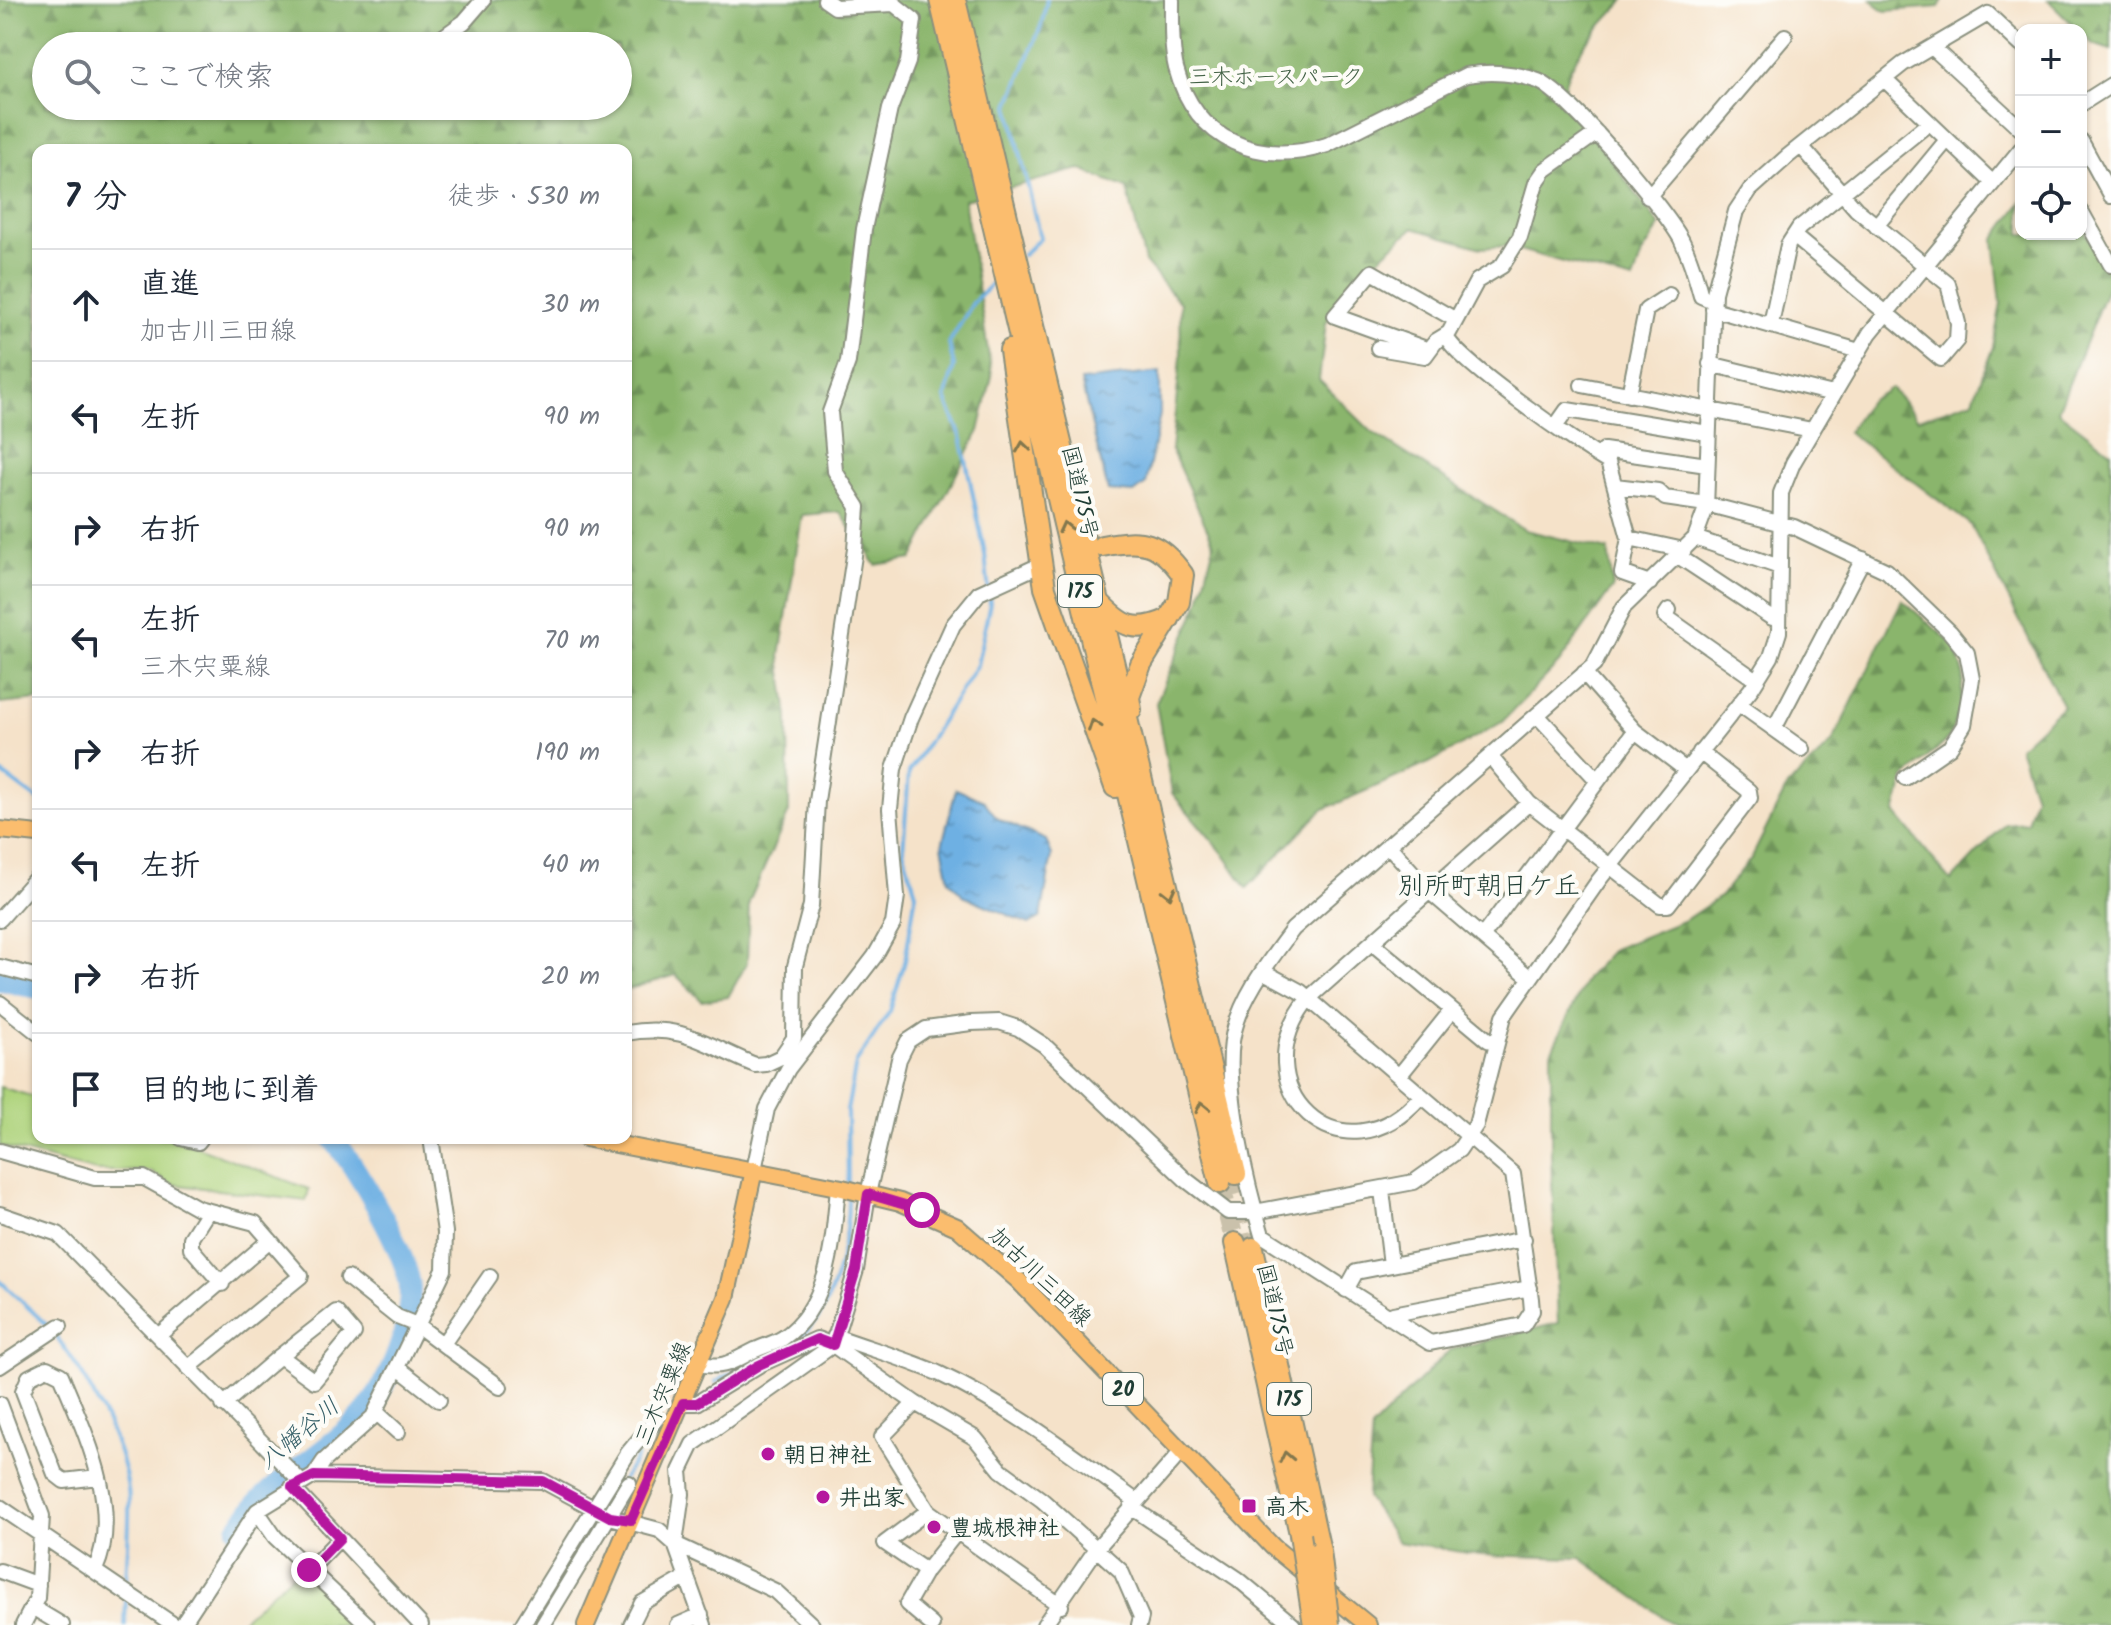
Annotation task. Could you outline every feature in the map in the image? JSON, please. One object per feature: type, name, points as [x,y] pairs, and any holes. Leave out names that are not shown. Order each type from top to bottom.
[{"type":"highway","name":"国道175号","points":[[940,0],[1141,849],[1228,1179],[1100,603],[955,0]]},
{"type":"highway","points":[[999,259],[1040,565],[1125,822],[1141,849]]},
{"type":"highway","points":[[1102,546],[1150,543],[1170,558],[1183,575],[1179,602],[1153,639],[1129,697],[1140,782]]},
{"type":"highway","points":[[1040,565],[1060,558]]},
{"type":"highway","points":[[1100,603],[1119,623],[1133,627],[1154,626],[1169,619]]},
{"type":"highway","name":"国道175号","points":[[1244,1245],[1320,1551],[1320,1620],[1300,1534],[1244,1245]]},
{"type":"main road","points":[[0,830],[32,833]]},
{"type":"main road","name":"加古川三田線","points":[[617,1144],[851,1190],[922,1210],[957,1227],[992,1254],[1273,1547],[1368,1625]]},
{"type":"main road","name":"三木宍粟線","points":[[586,1625],[726,1298],[754,1170]]},
{"type":"street","points":[[450,32],[464,22],[483,0]]},
{"type":"street","points":[[632,1032],[666,1029],[690,1035],[755,1065],[781,1057],[792,1043],[795,966],[811,905],[817,801],[855,549],[858,507],[835,471],[830,412],[848,362],[864,229],[890,109],[908,62],[914,20],[894,4],[835,7],[825,0]]},
{"type":"street","points":[[1172,0],[1176,68],[1185,90],[1203,119],[1222,136],[1245,149],[1273,155],[1315,149],[1438,86],[1466,75],[1491,71],[1539,82],[1557,92],[1597,133],[1680,237],[1701,296],[1713,305],[1859,351]]},
{"type":"street","points":[[1264,972],[1309,998],[1516,1178],[1532,1311],[1523,1325],[1430,1343],[1262,1235],[1255,1212],[1232,1077],[1232,1042],[1240,1014],[1264,972],[1293,929],[1594,665],[1624,607],[1695,538],[1706,504],[1713,305],[1736,211],[1750,190],[1884,79],[1988,14],[2015,39]]},
{"type":"street","points":[[1648,197],[1785,36]]},
{"type":"street","points":[[1932,47],[2015,123]]},
{"type":"street","points":[[1884,79],[1993,183]]},
{"type":"street","points":[[2087,100],[2111,85]]},
{"type":"street","points":[[1771,324],[1788,245],[1794,236],[1929,123]]},
{"type":"street","points":[[1378,348],[1425,356],[1436,341],[1446,336],[1477,281],[1502,266],[1520,237],[1536,183],[1545,170],[1597,133]]},
{"type":"street","points":[[1876,226],[1947,140]]},
{"type":"street","points":[[1794,236],[1941,359],[1957,340],[1958,323],[1948,284],[1841,194],[1801,146]]},
{"type":"street","points":[[2087,152],[2111,196]]},
{"type":"street","points":[[698,1364],[720,1368],[784,1337],[806,1314],[818,1295],[851,1190],[899,1059],[908,1041],[926,1029],[999,1022],[1018,1028],[1044,1045],[1185,1179],[1228,1212],[1255,1212],[1414,1182],[1459,1150],[1482,1108],[1504,1016],[1610,866],[1739,704],[1771,657],[1779,618],[1781,493],[1812,430],[1885,314],[2015,156]]},
{"type":"street","points":[[2087,222],[2111,265]]},
{"type":"street","points":[[1429,350],[1335,316],[1372,272],[1456,320]]},
{"type":"street","points":[[1629,395],[1646,310],[1669,295]]},
{"type":"street","points":[[1446,336],[1457,350],[1555,427],[1608,462],[1629,538],[1622,573],[1650,583]]},
{"type":"street","points":[[1710,364],[1833,394]]},
{"type":"street","points":[[1582,385],[1812,430]]},
{"type":"street","points":[[1555,427],[1567,410],[1708,433]]},
{"type":"street","points":[[1600,457],[1604,450],[1707,465]]},
{"type":"street","points":[[1615,486],[1658,491],[1665,498],[1706,504],[1794,527],[1887,571],[1950,632],[1967,653],[1972,679],[1964,725],[1950,747],[1905,778]]},
{"type":"street","points":[[1629,538],[1681,553],[1772,618],[1779,618]]},
{"type":"street","points":[[1695,538],[1780,567]]},
{"type":"street","points":[[1774,729],[1863,559]]},
{"type":"street","points":[[754,1170],[767,1109],[788,1069],[875,956],[893,924],[897,896],[890,809],[894,769],[911,718],[953,625],[979,593],[1040,565]]},
{"type":"street","points":[[1669,610],[1665,616],[1756,680]]},
{"type":"street","points":[[1584,673],[1635,731],[1686,770]]},
{"type":"street","points":[[1739,704],[1802,749]]},
{"type":"street","points":[[1537,715],[1598,781]]},
{"type":"street","points":[[1482,937],[1635,731]]},
{"type":"street","points":[[1490,756],[1529,803],[1660,905],[1668,905],[1750,798],[1749,791],[1700,752]]},
{"type":"street","points":[[1421,1096],[1396,1121],[1346,1132],[1332,1131],[1302,1108],[1288,1083],[1285,1040],[1309,998],[1529,803]]},
{"type":"street","points":[[1388,845],[1430,892],[1530,978]]},
{"type":"street","points":[[0,919],[32,883]]},
{"type":"street","points":[[1372,943],[1488,1040],[1497,1043]]},
{"type":"street","points":[[0,967],[32,975]]},
{"type":"street","points":[[0,1003],[32,1028]]},
{"type":"street","points":[[1399,1076],[1452,1010]]},
{"type":"street","points":[[795,1021],[803,1022],[815,1032]]},
{"type":"street","points":[[0,1507],[174,1624],[257,1511],[302,1481],[376,1412],[444,1270],[445,1232],[432,1144]]},
{"type":"street","points":[[0,1151],[95,1178],[144,1178],[208,1211],[255,1223],[270,1240],[301,1276],[188,1368]]},
{"type":"street","points":[[678,1625],[702,1620],[675,1544],[682,1494],[680,1471],[693,1444],[834,1341],[856,1270],[851,1190]]},
{"type":"street","points":[[1382,1190],[1391,1265]]},
{"type":"street","points":[[208,1211],[191,1238],[191,1248],[222,1284]]},
{"type":"street","points":[[0,1214],[58,1234],[285,1468],[302,1481],[340,1538],[421,1625]]},
{"type":"street","points":[[1346,1290],[1356,1272],[1524,1239]]},
{"type":"street","points":[[158,1336],[270,1240]]},
{"type":"street","points":[[443,1344],[490,1276]]},
{"type":"street","points":[[348,1278],[397,1317],[417,1325],[500,1387]]},
{"type":"street","points":[[1390,1318],[1393,1314],[1530,1288]]},
{"type":"street","points":[[223,1405],[280,1356],[336,1312],[354,1333],[314,1381],[280,1356]]},
{"type":"street","points":[[0,1366],[60,1326]]},
{"type":"street","points":[[683,1403],[697,1403],[759,1365],[817,1339],[834,1341],[939,1374],[1053,1439],[1133,1504],[1238,1579],[1293,1625]]},
{"type":"street","points":[[834,1341],[915,1403],[975,1438],[1001,1470],[1097,1548],[1121,1571],[1141,1617],[1139,1625]]},
{"type":"street","points":[[31,1347],[43,1370]]},
{"type":"street","points":[[397,1367],[439,1400]]},
{"type":"street","points":[[95,1570],[104,1550],[98,1477],[90,1446],[61,1375],[47,1368],[29,1377],[23,1391],[55,1474],[64,1481],[98,1477]]},
{"type":"street","points":[[915,1403],[882,1437],[928,1511],[1061,1606]]},
{"type":"street","points":[[0,1404],[42,1516],[38,1585],[23,1625]]},
{"type":"street","points":[[376,1412],[398,1432]]},
{"type":"street","points":[[522,1625],[628,1453],[657,1418]]},
{"type":"street","points":[[1044,1625],[1061,1606],[1097,1548],[1182,1451]]},
{"type":"street","points":[[302,1481],[543,1481],[610,1517],[631,1520],[659,1530],[675,1544],[775,1591],[812,1625]]},
{"type":"street","points":[[543,1625],[629,1483]]},
{"type":"street","points":[[257,1511],[275,1537],[367,1624]]},
{"type":"street","points":[[926,1571],[885,1543],[928,1511]]},
{"type":"street","points":[[932,1625],[907,1604],[926,1571],[957,1532]]},
{"type":"street","points":[[309,1570],[340,1538]]},
{"type":"street","points":[[0,1571],[38,1585]]},
{"type":"street","points":[[631,1625],[642,1603],[687,1577]]},
{"type":"street","points":[[32,1607],[62,1625]]},
{"type":"street","points":[[1306,1625],[1320,1620]]},
{"type":"green space","name":"三木ホースパーク","points":[[0,0],[1625,0],[1575,59],[1560,103],[1600,146],[1660,226],[1642,254],[1633,281],[1505,246],[1481,248],[1413,228],[1371,265],[1326,323],[1319,380],[1372,432],[1525,530],[1608,550],[1613,587],[1559,663],[1502,722],[1429,763],[1322,810],[1247,888],[1222,852],[1172,793],[1156,703],[1200,601],[1214,544],[1171,449],[1181,357],[1180,303],[1145,262],[1127,188],[1079,169],[964,200],[992,376],[979,431],[912,559],[876,565],[840,512],[802,515],[780,656],[788,717],[789,812],[749,902],[747,963],[728,997],[702,1001],[676,975],[632,988],[632,144],[32,144],[32,701],[0,704]]},
{"type":"green space","points":[[1871,0],[1943,0],[1939,7],[1885,11]]},
{"type":"green space","points":[[2048,0],[2111,0],[2111,50],[2093,44],[2087,38],[2087,24],[2073,24]]},
{"type":"green space","points":[[2015,211],[2015,240],[2087,240],[2087,235],[2111,278],[2058,411],[2111,452],[2111,1625],[1674,1625],[1581,1558],[1481,1555],[1398,1542],[1367,1497],[1372,1428],[1450,1350],[1558,1323],[1551,1155],[1551,1052],[1587,977],[1613,949],[1685,920],[1721,896],[1752,857],[1787,787],[1832,743],[1902,600],[1956,647],[1963,671],[1961,705],[1949,738],[1905,778],[1895,813],[1951,881],[2005,824],[2027,822],[2035,796],[2019,747],[2063,706],[1971,525],[1848,432],[1869,401],[1891,388],[1918,419],[1973,400],[1993,347],[2001,303],[1994,240]]},
{"type":"green space","points":[[0,1087],[32,1096],[32,1144],[190,1144],[309,1189],[306,1201],[171,1184],[150,1171],[96,1171],[0,1146]]},
{"type":"green space","points":[[300,1567],[362,1625],[236,1625]]},
{"type":"water","points":[[1160,372],[1160,414],[1146,484],[1134,493],[1108,491],[1081,381]]},
{"type":"water","points":[[956,789],[984,801],[998,819],[1046,840],[1052,855],[1041,917],[1029,924],[964,896],[949,880],[942,845]]},
{"type":"waterway","points":[[1023,255],[1040,238],[1009,105],[1041,26],[1047,0]]},
{"type":"waterway","points":[[848,1186],[847,1111],[856,1063],[890,1011],[905,961],[916,893],[903,850],[909,772],[977,665],[990,603],[985,554],[961,436],[945,398],[954,367],[949,343],[974,301],[999,277]]},
{"type":"waterway","points":[[0,772],[32,796]]},
{"type":"waterway","name":"八幡谷川","points":[[0,980],[32,987]]},
{"type":"waterway","name":"八幡谷川","points":[[238,1529],[263,1498],[340,1437],[367,1410],[386,1379],[406,1325],[410,1289],[401,1256],[366,1188],[337,1144]]},
{"type":"waterway","points":[[788,1342],[810,1328],[834,1284],[846,1228],[848,1195]]},
{"type":"waterway","points":[[0,1281],[51,1329]]},
{"type":"waterway","points":[[55,1335],[92,1392],[121,1460],[129,1502],[126,1582]]},
{"type":"waterway","points":[[716,1382],[773,1350]]},
{"type":"waterway","points":[[604,1509],[637,1457]]},
{"type":"waterway","points":[[533,1625],[600,1517]]},
{"type":"waterway","points":[[125,1625],[126,1599]]},
{"type":"tunnel","points":[[1236,1174],[1253,1248]]},
{"type":"tunnel","points":[[1220,1183],[1235,1243]]},
{"type":"place","name":"朝日神社","points":[[768,1454]]},
{"type":"place","name":"井出家","points":[[823,1497]]},
{"type":"place","name":"高木","points":[[1249,1506]]},
{"type":"place","name":"豊城根神社","points":[[934,1527]]},
{"type":"district","name":"別所町朝日ケ丘","points":[[1489,885]]},
{"type":"route","points":[[309,1570],[340,1538],[292,1487],[314,1476],[543,1481],[610,1517],[631,1520],[683,1403],[697,1403],[759,1365],[817,1339],[833,1345],[856,1270],[868,1194],[922,1210]]}]
